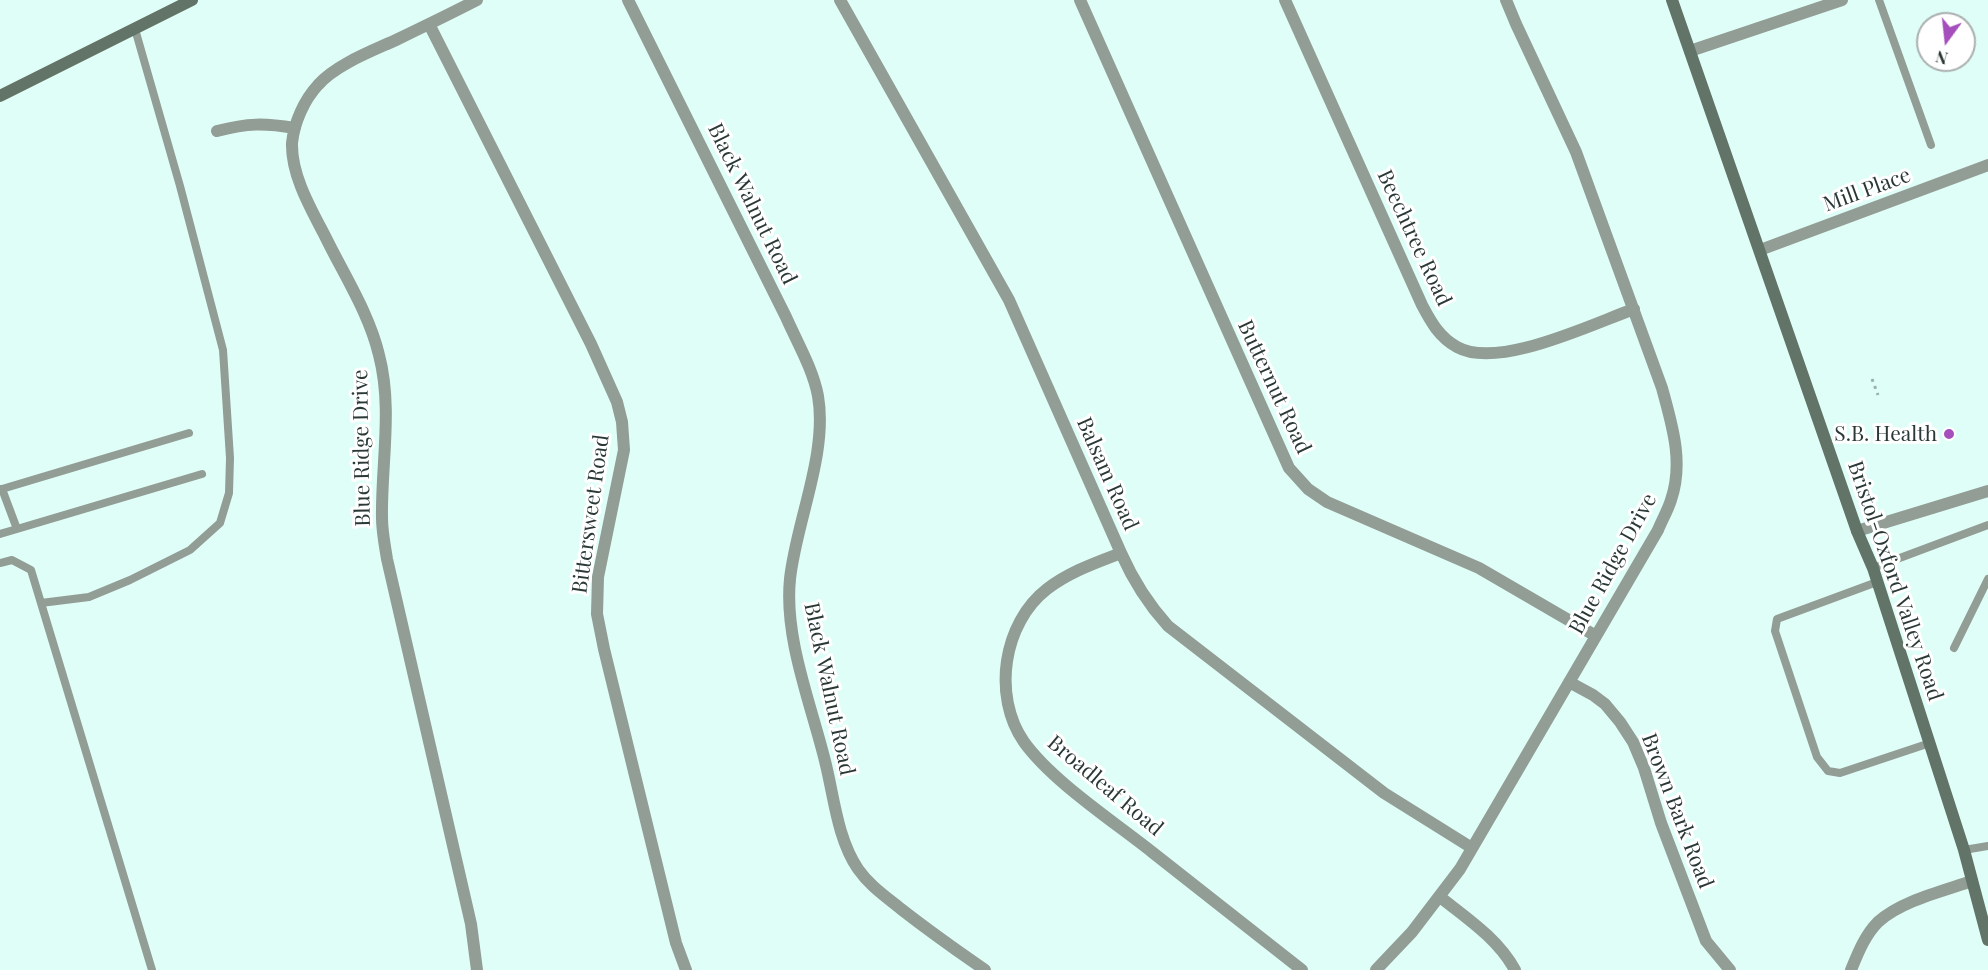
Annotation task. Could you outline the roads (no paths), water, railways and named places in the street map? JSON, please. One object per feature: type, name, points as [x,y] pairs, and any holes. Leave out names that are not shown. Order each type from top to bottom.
[{"type":"main road","points":[[0,96],[192,0]]},
{"type":"main road","name":"Bristol-Oxford Valley Road","points":[[1672,0],[1857,531],[1873,568],[1964,850],[1988,940]]},
{"type":"street","name":"Blue Ridge Drive","points":[[477,0],[364,55],[331,74],[318,85],[306,102],[295,128],[293,151],[299,179],[313,213],[369,325],[379,356],[384,385],[382,520],[387,559],[471,924],[477,970]]},
{"type":"street","name":"Black Walnut Road","points":[[628,0],[780,306],[809,367],[816,388],[819,429],[813,475],[790,579],[789,609],[797,655],[826,762],[838,820],[858,869],[874,888],[985,970]]},
{"type":"street","name":"Balsam Road","points":[[840,0],[1009,300],[1120,553],[1151,608],[1168,626],[1384,794],[1472,848]]},
{"type":"street","name":"Butternut Road","points":[[1080,0],[1289,468],[1308,489],[1327,502],[1479,568],[1596,636]]},
{"type":"street","name":"Beechtree Road","points":[[1285,0],[1422,305],[1444,339],[1458,348],[1478,354],[1491,354],[1522,349],[1545,342],[1634,309]]},
{"type":"street","name":"Blue Ridge Drive","points":[[1376,970],[1440,897],[1472,848],[1658,530],[1671,500],[1676,478],[1678,457],[1673,426],[1634,309],[1576,152],[1506,0]]},
{"type":"street","points":[[1690,51],[1842,0]]},
{"type":"street","name":"Bittersweet Road","points":[[429,24],[591,344],[617,402],[622,422],[624,450],[598,578],[597,614],[676,943],[687,970]]},
{"type":"street","points":[[217,131],[244,124],[265,123],[295,128]]},
{"type":"street","name":"Mill Place","points":[[1760,250],[1988,165]]},
{"type":"street","points":[[1857,531],[1988,491]]},
{"type":"street","name":"Broadleaf Road","points":[[1120,553],[1071,573],[1047,588],[1027,611],[1017,628],[1007,659],[1005,681],[1008,705],[1014,723],[1024,741],[1041,762],[1083,798],[1302,970]]},
{"type":"street","name":"Brown Bark Road","points":[[1569,682],[1605,704],[1633,742],[1706,941],[1730,970]]},
{"type":"street","points":[[1851,970],[1866,937],[1878,922],[1890,913],[1972,881]]},
{"type":"street","points":[[1440,897],[1485,932],[1505,953],[1515,970]]},
{"type":"lane","points":[[1879,0],[1931,145]]},
{"type":"lane","points":[[41,603],[89,597],[130,580],[190,550],[220,523],[229,493],[230,458],[223,350],[180,186],[135,29]]},
{"type":"lane","points":[[17,529],[1,489],[189,433]]},
{"type":"lane","points":[[0,534],[202,474]]},
{"type":"lane","points":[[1873,568],[1988,525]]},
{"type":"lane","points":[[0,563],[12,560],[31,570],[152,970]]},
{"type":"lane","points":[[1953,648],[1988,579]]},
{"type":"lane","points":[[1877,582],[1777,620],[1775,631],[1778,642],[1817,757],[1828,771],[1840,773],[1930,743]]},
{"type":"lane","points":[[1964,850],[1988,846]]},
{"type":"place","name":"S.B. Health","points":[[1949,434]]}]
